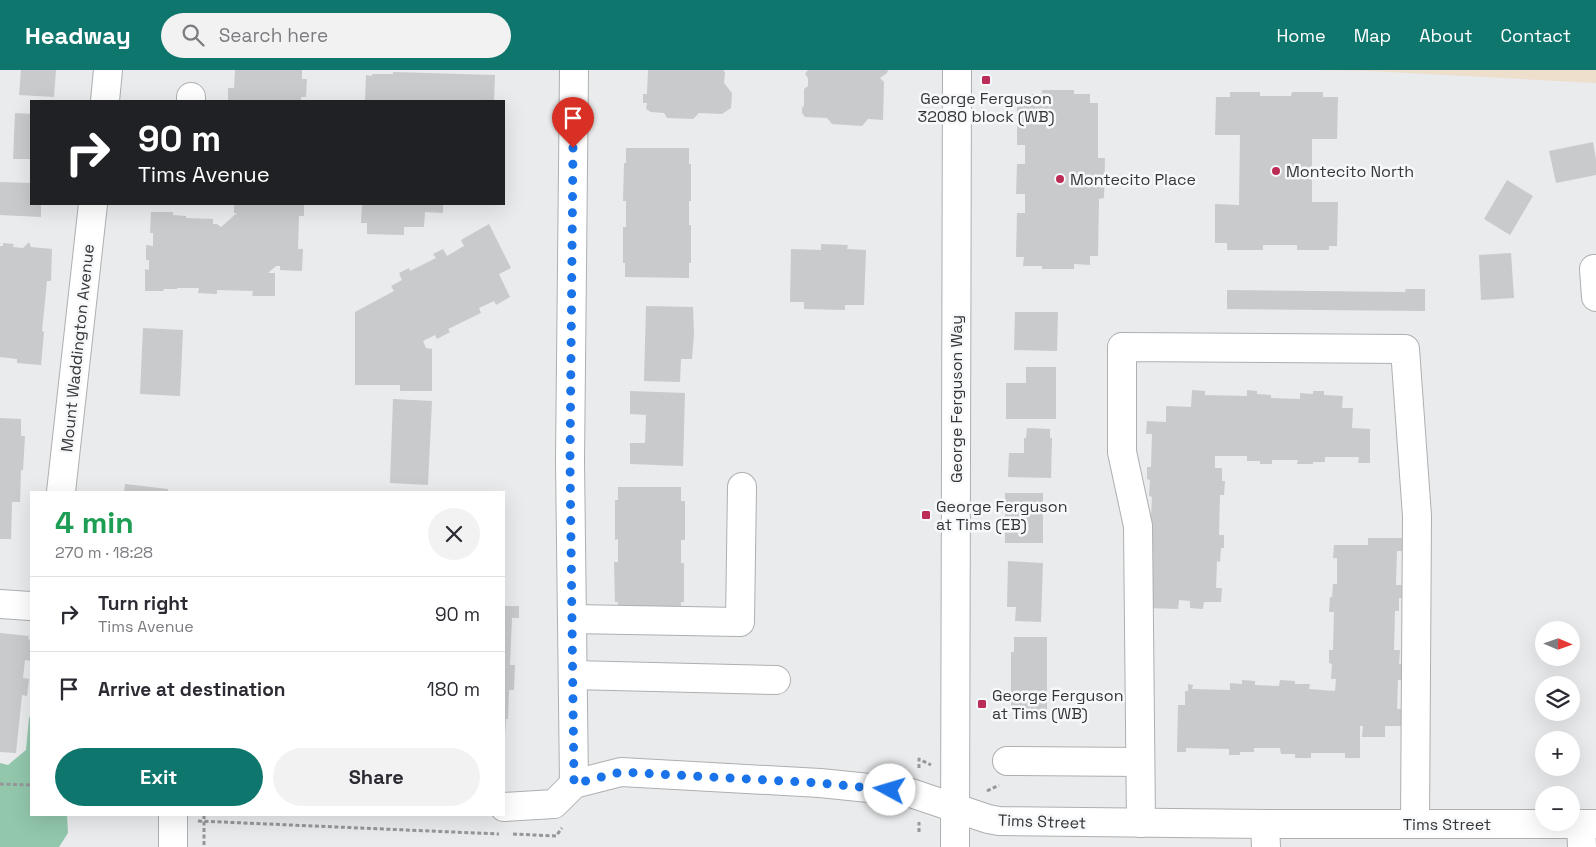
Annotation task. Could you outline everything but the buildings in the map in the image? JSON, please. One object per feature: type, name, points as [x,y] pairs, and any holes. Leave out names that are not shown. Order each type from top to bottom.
[{"type":"street","points":[[105,100],[108,70]]},
{"type":"street","points":[[505,806],[554,804],[574,784],[570,461],[574,70]]},
{"type":"street","name":"George Ferguson Way","points":[[955,847],[957,70]]},
{"type":"street","name":"Mount Waddington Avenue","points":[[62,491],[93,205]]},
{"type":"street","points":[[1594,269],[1596,297]]},
{"type":"street","points":[[1141,823],[1138,526],[1122,452],[1122,347],[1405,349],[1417,516],[1415,824]]},
{"type":"street","points":[[572,619],[740,622],[742,487]]},
{"type":"street","points":[[0,604],[30,606]]},
{"type":"street","points":[[573,675],[776,680]]},
{"type":"street","points":[[1005,773],[1140,762]]},
{"type":"street","name":"Tims Street","points":[[574,784],[621,772],[820,783],[908,792],[999,821],[1141,823],[1265,836],[1415,824],[1586,832]]},
{"type":"street","points":[[172,817],[173,847]]},
{"type":"path","points":[[987,791],[994,787],[1005,773]]},
{"type":"path","points":[[0,784],[30,786]]},
{"type":"path","points":[[204,816],[204,847]]},
{"type":"path","points":[[172,817],[204,821],[556,836]]},
{"type":"shaded area","points":[[1315,70],[1596,70],[1596,83],[1371,71]]},
{"type":"green space","points":[[30,716],[30,816],[67,816],[68,833],[59,847],[0,847],[0,763],[8,765],[26,750]]},
{"type":"place","name":"George Ferguson 32080 block (WB)","points":[[986,80]]},
{"type":"place","name":"Montecito North","points":[[1276,171]]},
{"type":"place","name":"Montecito Place","points":[[1060,179]]},
{"type":"place","name":"George Ferguson at Tims (EB)","points":[[926,515]]},
{"type":"place","name":"George Ferguson at Tims (WB)","points":[[982,704]]},
{"type":"route","points":[[573,148],[570,461],[574,784],[621,772],[820,783],[890,790]]}]
